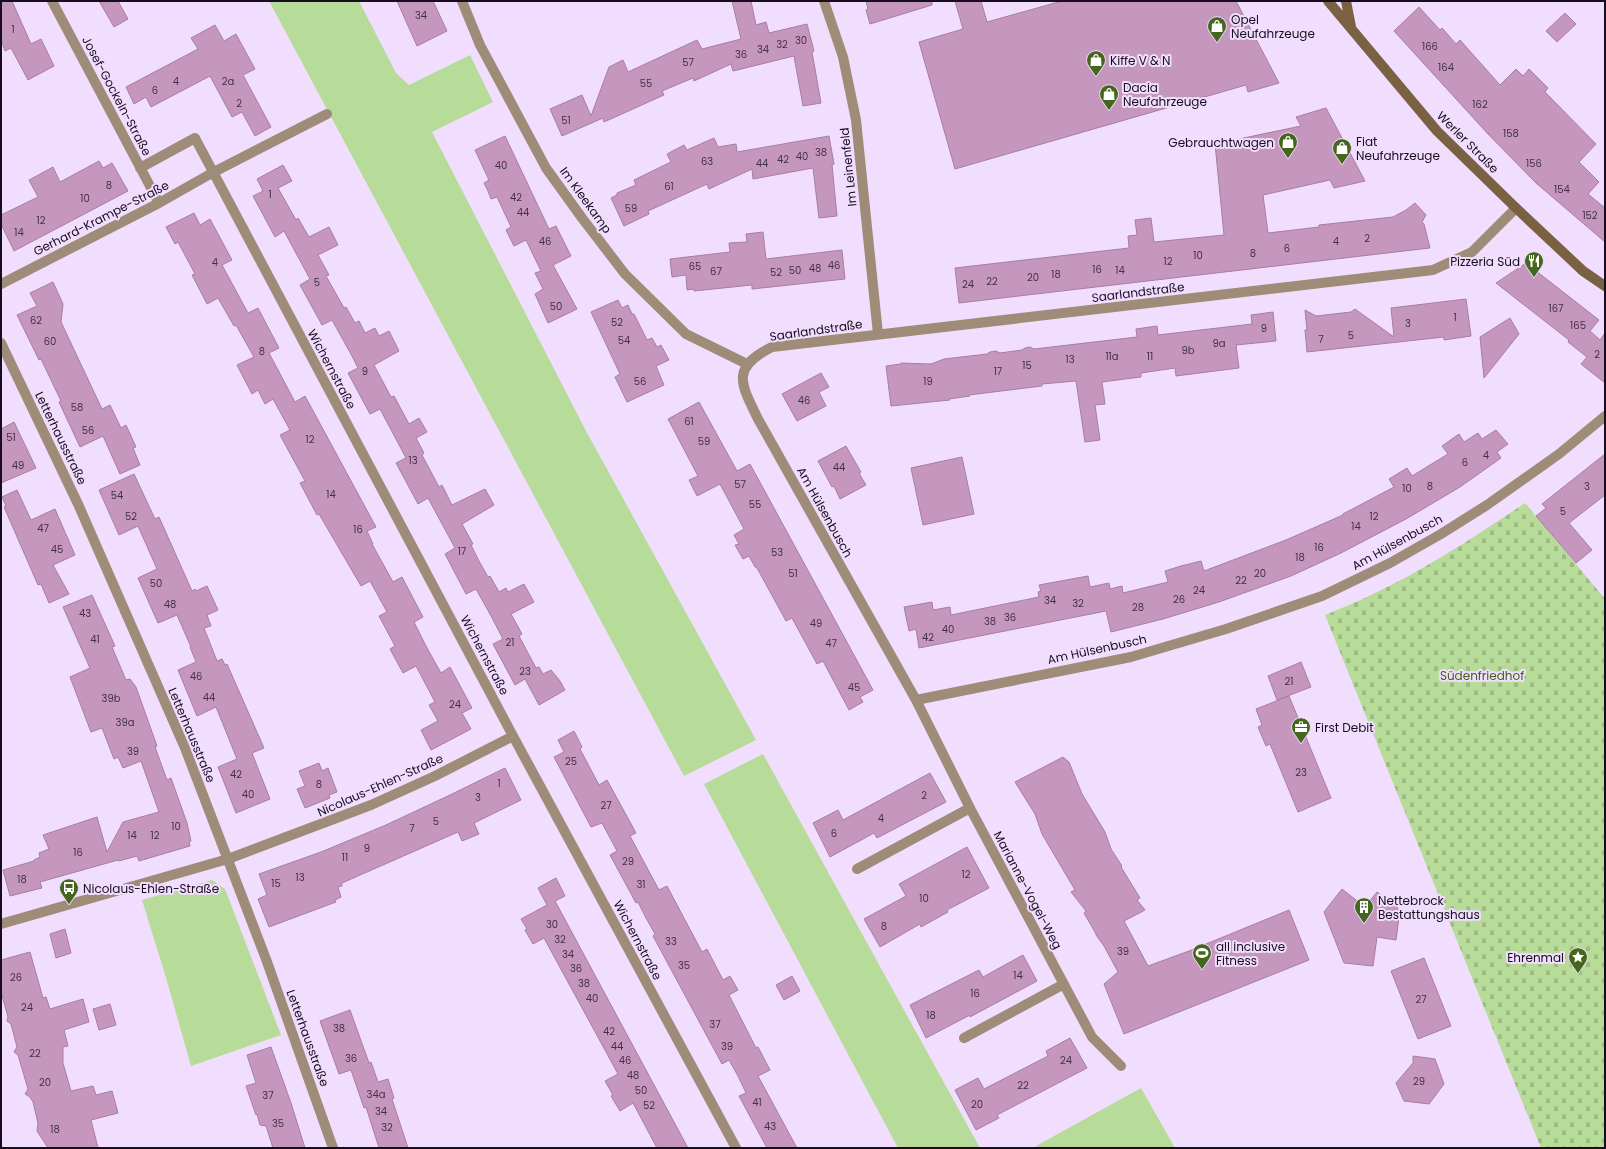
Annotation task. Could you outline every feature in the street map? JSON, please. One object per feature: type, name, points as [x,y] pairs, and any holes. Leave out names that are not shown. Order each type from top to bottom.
[{"type":"main road","name":"Werler Straße","points":[[1328,1],[1437,131],[1583,271],[1605,286]]},
{"type":"main road","points":[[1346,1],[1351,29]]},
{"type":"street","name":"Josef-Gockeln-Straße","points":[[52,1],[159,203]]},
{"type":"street","name":"Im Kleekamp","points":[[462,1],[480,45],[546,168],[625,274],[686,334],[747,364]]},
{"type":"street","name":"Im Leinenfeld","points":[[824,1],[843,57],[856,120],[878,334]]},
{"type":"street","name":"Gerhard-Krampe-Straße","points":[[1,284],[159,203],[212,173],[327,114]]},
{"type":"street","points":[[140,168],[195,138],[212,173]]},
{"type":"street","name":"Wichernstraße","points":[[212,173],[513,736],[736,1148]]},
{"type":"street","name":"Saarlandstraße","points":[[747,364],[757,354],[772,347],[1433,270],[1472,252],[1516,208]]},
{"type":"street","name":"Letterhausstraße","points":[[1,343],[78,504],[185,748],[266,959],[333,1148]]},
{"type":"street","name":"Am Hülsenbusch","points":[[747,364],[743,377],[744,389],[758,419],[916,700],[1131,657],[1226,629],[1322,596],[1390,563],[1441,534],[1559,454],[1605,416]]},
{"type":"street","name":"Marianne-Vogel-Weg","points":[[916,700],[970,808],[1092,1037],[1121,1066]]},
{"type":"street","name":"Nicolaus-Ehlen-Straße","points":[[1,924],[228,859],[371,805],[436,776],[513,736]]},
{"type":"street","points":[[857,869],[970,808]]},
{"type":"street","points":[[964,1038],[1064,984]]},
{"type":"green space","points":[[269,1],[359,1],[396,73],[409,85],[470,55],[493,102],[432,132],[586,431],[756,740],[684,776]]},
{"type":"green space","name":"Südenfriedhof","points":[[1525,503],[1605,599],[1605,1148],[1541,1148],[1325,615],[1367,597],[1412,574],[1469,540]]},
{"type":"green space","points":[[763,754],[980,1148],[898,1148],[704,784]]},
{"type":"green space","points":[[212,880],[225,889],[281,1035],[191,1066],[142,900]]},
{"type":"green space","points":[[1141,1088],[1175,1148],[1038,1148],[1036,1146]]},
{"type":"building","points":[[1,1],[12,1],[31,44],[41,39],[54,66],[28,80],[11,48],[5,51],[1,40]]},
{"type":"building","points":[[99,1],[118,1],[128,19],[114,27]]},
{"type":"building","points":[[397,1],[433,1],[447,31],[417,46]]},
{"type":"building","points":[[732,1],[751,1],[756,25],[766,22],[769,33],[807,24],[814,51],[812,52],[821,103],[803,106],[794,56],[733,71],[731,64],[694,81],[693,78],[662,91],[664,95],[604,122],[603,118],[562,136],[550,109],[582,95],[591,116],[609,67],[623,60],[628,72],[697,40],[702,49],[741,39]]},
{"type":"building","points":[[866,1],[932,1],[932,5],[870,24],[866,10],[868,9]]},
{"type":"building","points":[[955,1],[981,1],[987,22],[1062,1],[1236,1],[1279,83],[1248,92],[1246,85],[955,169],[919,42],[963,29]]},
{"type":"building","points":[[1419,7],[1440,30],[1442,28],[1456,44],[1460,40],[1500,85],[1516,69],[1523,76],[1529,69],[1548,88],[1545,92],[1596,144],[1579,162],[1599,182],[1588,194],[1605,208],[1605,242],[1536,183],[1488,134],[1394,31]]},
{"type":"building","points":[[1565,13],[1576,24],[1557,42],[1546,31]]},
{"type":"building","points":[[215,25],[224,41],[236,34],[255,69],[243,75],[271,127],[255,136],[242,112],[232,117],[210,76],[151,107],[146,97],[134,104],[126,87],[198,49],[191,38]]},
{"type":"building","points":[[1326,108],[1365,181],[1334,188],[1330,180],[1263,195],[1268,233],[1319,227],[1319,225],[1393,217],[1415,203],[1426,215],[1422,222],[1424,224],[1430,248],[959,303],[955,268],[1129,248],[1128,236],[1137,235],[1135,220],[1151,218],[1154,242],[1224,235],[1215,144],[1301,126],[1296,117]]},
{"type":"building","points":[[505,136],[549,229],[556,226],[571,256],[553,265],[577,309],[548,323],[535,294],[543,289],[535,273],[541,271],[526,240],[514,246],[506,230],[511,227],[497,197],[491,199],[484,183],[489,180],[475,150]]},
{"type":"building","points":[[829,136],[834,164],[832,165],[837,216],[819,218],[813,168],[753,179],[752,169],[709,189],[707,184],[648,211],[649,214],[624,226],[611,198],[617,195],[617,193],[636,185],[634,180],[671,162],[667,154],[684,145],[687,150],[714,138],[718,147],[736,144],[737,152]]},
{"type":"building","points":[[99,161],[103,168],[112,163],[128,191],[14,251],[1,224],[1,215],[38,197],[29,180],[53,167],[60,182]]},
{"type":"building","points":[[283,165],[292,181],[278,188],[296,220],[298,218],[309,237],[329,227],[338,245],[318,255],[329,275],[326,276],[344,308],[346,307],[355,323],[359,321],[365,333],[375,328],[379,336],[389,331],[399,351],[374,365],[391,397],[394,396],[409,424],[419,418],[427,432],[416,438],[424,453],[422,455],[439,487],[442,485],[452,505],[485,489],[494,505],[462,524],[473,544],[471,545],[479,561],[499,592],[506,588],[508,592],[524,584],[534,602],[511,614],[522,634],[519,636],[536,668],[539,667],[543,674],[551,670],[565,690],[539,705],[525,679],[515,685],[493,644],[503,639],[490,614],[476,589],[466,594],[445,554],[455,548],[428,498],[418,504],[396,463],[406,458],[380,409],[370,414],[348,373],[358,368],[352,356],[332,320],[322,325],[300,285],[310,279],[284,231],[275,237],[253,196],[263,191],[257,179]]},
{"type":"building","points":[[194,213],[200,225],[210,219],[232,260],[222,265],[248,313],[258,308],[279,348],[269,353],[295,402],[305,396],[376,527],[367,531],[372,544],[393,582],[402,577],[423,617],[414,622],[427,648],[441,673],[450,667],[472,708],[462,713],[471,729],[431,750],[421,730],[438,721],[429,705],[435,702],[416,666],[403,673],[390,649],[395,646],[379,616],[387,612],[370,581],[361,586],[319,514],[317,515],[300,483],[305,481],[280,435],[290,430],[273,399],[265,404],[258,390],[252,394],[237,365],[254,357],[236,325],[234,326],[218,298],[207,304],[192,275],[195,274],[178,242],[175,244],[166,227]]},
{"type":"building","points":[[763,232],[766,259],[842,250],[845,279],[752,289],[752,285],[694,291],[694,289],[687,290],[686,275],[672,277],[670,259],[730,252],[729,243],[747,242],[746,234]]},
{"type":"building","points":[[1526,263],[1599,320],[1590,331],[1600,340],[1605,333],[1605,383],[1581,364],[1587,357],[1568,342],[1569,340],[1496,283]]},
{"type":"building","points":[[53,282],[63,304],[61,322],[102,409],[110,405],[121,428],[126,425],[136,447],[133,448],[140,465],[120,474],[103,436],[80,447],[59,402],[61,401],[41,359],[39,360],[17,315],[37,306],[30,293]]},
{"type":"building","points":[[1466,299],[1471,336],[1444,340],[1444,337],[1307,352],[1305,310],[1316,316],[1351,312],[1355,309],[1394,337],[1391,308]]},
{"type":"building","points":[[618,300],[622,308],[628,305],[647,340],[652,338],[657,347],[661,345],[669,360],[656,366],[664,385],[627,402],[615,377],[620,374],[591,312]]},
{"type":"building","points":[[1273,312],[1276,341],[1236,345],[1239,368],[1176,376],[1175,368],[1141,373],[1141,377],[1102,382],[1105,404],[1095,405],[1100,440],[1085,442],[1076,381],[1042,384],[1042,386],[969,395],[970,396],[949,399],[950,400],[891,406],[886,366],[901,363],[931,364],[944,359],[987,354],[996,351],[1000,353],[1022,350],[1030,347],[1034,349],[1137,337],[1136,329],[1157,326],[1158,335],[1252,324],[1251,315]]},
{"type":"building","points":[[1510,318],[1519,334],[1484,378],[1480,337]]},
{"type":"building","points":[[821,373],[829,387],[819,392],[826,406],[797,421],[782,394]]},
{"type":"building","points":[[699,402],[737,471],[750,464],[873,690],[860,697],[863,702],[849,710],[823,661],[817,664],[792,618],[786,621],[749,556],[743,559],[735,545],[739,544],[734,535],[744,529],[720,484],[697,496],[689,480],[698,476],[668,419]]},
{"type":"building","points":[[14,422],[36,468],[1,483],[1,429]]},
{"type":"building","points":[[1496,430],[1508,444],[1497,452],[1501,458],[1460,487],[1406,519],[1341,553],[1291,576],[1219,602],[1163,619],[1111,632],[1106,611],[919,648],[916,629],[909,631],[904,607],[932,602],[933,610],[950,607],[951,615],[1039,597],[1038,592],[1041,591],[1039,585],[1088,576],[1090,587],[1109,583],[1110,589],[1122,586],[1123,593],[1168,582],[1165,571],[1181,566],[1201,561],[1204,571],[1286,540],[1343,515],[1394,487],[1389,479],[1407,468],[1412,476],[1448,454],[1442,446],[1459,434],[1464,442],[1478,433],[1482,439]]},
{"type":"building","points":[[846,446],[861,472],[859,473],[866,485],[840,499],[834,486],[832,487],[818,461]]},
{"type":"building","points":[[1605,454],[1605,495],[1569,523],[1592,550],[1576,563],[1536,516],[1546,508],[1542,504]]},
{"type":"building","points":[[962,457],[974,514],[923,525],[911,468]]},
{"type":"building","points":[[134,474],[155,519],[159,517],[192,591],[195,589],[196,591],[207,586],[218,610],[207,615],[211,626],[204,628],[217,661],[222,659],[225,665],[227,664],[264,748],[252,753],[270,799],[236,813],[218,767],[237,759],[216,707],[197,716],[178,670],[196,662],[191,647],[177,615],[158,623],[138,578],[157,569],[138,526],[119,535],[99,490]]},
{"type":"building","points":[[17,490],[31,520],[55,509],[75,555],[53,565],[69,594],[49,603],[41,584],[38,585],[4,507],[6,506],[2,497]]},
{"type":"building","points":[[92,595],[115,646],[112,647],[126,680],[130,679],[136,687],[157,746],[155,747],[167,780],[171,778],[187,823],[191,841],[189,842],[190,846],[139,861],[137,856],[118,860],[40,882],[42,888],[10,896],[3,870],[34,861],[40,857],[39,853],[49,849],[43,835],[97,817],[107,852],[123,822],[159,812],[141,761],[123,768],[118,757],[114,759],[102,728],[91,732],[70,677],[90,668],[63,607]]},
{"type":"building","points":[[1301,662],[1311,687],[1277,700],[1268,676]]},
{"type":"building","points":[[1289,696],[1331,798],[1298,812],[1270,744],[1266,746],[1258,727],[1262,725],[1256,709]]},
{"type":"building","points":[[574,731],[582,747],[580,749],[599,785],[607,780],[636,833],[630,836],[659,890],[667,886],[702,952],[707,949],[723,980],[730,976],[738,990],[729,995],[756,1048],[758,1047],[770,1070],[758,1076],[797,1148],[767,1148],[739,1096],[746,1093],[738,1076],[729,1060],[722,1064],[653,936],[655,934],[638,902],[636,903],[610,855],[617,851],[602,823],[591,827],[554,757],[564,752],[558,740]]},
{"type":"building","points":[[1063,757],[1069,762],[1082,794],[1105,832],[1111,849],[1140,898],[1137,900],[1145,910],[1124,921],[1148,966],[1289,910],[1309,960],[1124,1034],[1104,984],[1118,972],[1084,913],[1086,911],[1071,892],[1075,890],[1042,834],[1035,814],[1015,782]]},
{"type":"building","points":[[319,763],[322,771],[328,768],[337,792],[329,795],[330,798],[305,808],[297,789],[305,786],[299,771]]},
{"type":"building","points":[[505,768],[521,800],[474,823],[479,834],[462,841],[458,832],[342,883],[342,886],[338,887],[341,897],[335,900],[336,902],[269,927],[258,899],[267,895],[259,874],[321,852],[386,825]]},
{"type":"building","points":[[930,773],[946,802],[877,838],[874,833],[830,857],[813,823],[838,810],[843,820]]},
{"type":"building","points":[[967,847],[989,888],[947,910],[948,912],[921,927],[920,924],[880,947],[864,919],[906,896],[899,884]]},
{"type":"building","points":[[556,878],[565,896],[555,901],[688,1148],[657,1148],[633,1103],[620,1111],[611,1096],[613,1095],[605,1081],[618,1074],[544,938],[533,944],[525,930],[527,929],[521,919],[547,905],[538,888]]},
{"type":"building","name":"Nettebrock Bestattungshaus","points":[[1342,889],[1365,907],[1377,892],[1400,910],[1396,940],[1377,937],[1373,966],[1344,963],[1324,912]]},
{"type":"building","points":[[65,929],[71,953],[56,958],[50,934]]},
{"type":"building","points":[[30,952],[43,998],[46,997],[50,1009],[83,999],[89,1022],[64,1030],[68,1046],[63,1047],[63,1063],[71,1091],[93,1086],[96,1095],[112,1091],[118,1113],[91,1120],[98,1148],[48,1148],[37,1131],[38,1123],[33,1102],[30,1097],[25,1094],[28,1089],[18,1055],[14,1052],[17,1047],[11,1024],[7,1021],[8,1017],[1,992],[1,960]]},
{"type":"building","points":[[1023,955],[1037,981],[970,1017],[970,1015],[926,1038],[910,1005],[979,970],[983,977]]},
{"type":"building","points":[[1424,958],[1451,1026],[1418,1039],[1391,971]]},
{"type":"building","points":[[792,976],[800,991],[784,1000],[776,985]]},
{"type":"building","points":[[110,1004],[116,1025],[99,1030],[93,1009]]},
{"type":"building","points":[[350,1010],[369,1063],[371,1062],[378,1082],[388,1079],[394,1098],[392,1099],[408,1148],[379,1148],[366,1107],[364,1108],[351,1070],[339,1074],[320,1021]]},
{"type":"building","points":[[1070,1038],[1087,1068],[997,1115],[999,1118],[976,1130],[955,1090],[978,1078],[984,1089],[1048,1056],[1046,1051]]},
{"type":"building","points":[[271,1047],[305,1148],[273,1148],[266,1126],[260,1125],[246,1086],[256,1083],[247,1055]]},
{"type":"building","points":[[1413,1056],[1435,1059],[1444,1084],[1429,1104],[1404,1101],[1396,1083],[1413,1063]]},
{"type":"place","name":"Opel Neufahrzeuge","points":[[1217,43]]},
{"type":"place","name":"Kiffe V & N","points":[[1096,77]]},
{"type":"place","name":"Dacia Neufahrzeuge","points":[[1109,111]]},
{"type":"place","name":"Gebrauchtwagen","points":[[1288,159]]},
{"type":"place","name":"Fiat Neufahrzeuge","points":[[1342,165]]},
{"type":"place","name":"Pizzeria Süd","points":[[1534,278]]},
{"type":"place","name":"First Debit","points":[[1301,744]]},
{"type":"place","name":"Nicolaus-Ehlen-Straße","points":[[69,905]]},
{"type":"place","name":"Nettebrock Bestattungshaus","points":[[1364,924]]},
{"type":"place","name":"all inclusive Fitness","points":[[1202,970]]},
{"type":"place","name":"Ehrenmal","points":[[1578,974]]}]
